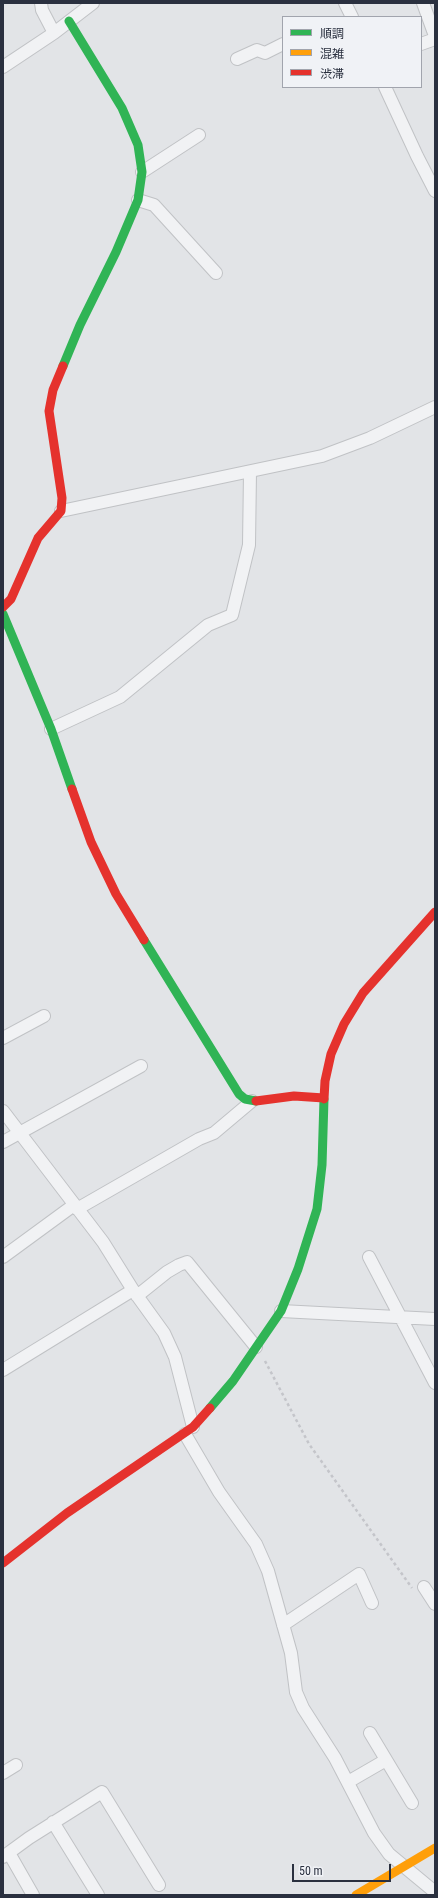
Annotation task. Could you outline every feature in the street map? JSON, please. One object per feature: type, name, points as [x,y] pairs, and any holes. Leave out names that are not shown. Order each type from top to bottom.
[{"type":"street","points":[[42,3],[42,10],[54,33]]},
{"type":"street","points":[[3,67],[54,33],[93,3]]},
{"type":"street","points":[[422,44],[435,37],[423,3]]},
{"type":"street","points":[[3,607],[11,599],[30,553],[38,538],[61,511],[62,498],[49,412],[53,390],[80,325],[116,252],[138,200],[142,172],[138,145],[122,108],[69,21]]},
{"type":"street","points":[[237,59],[257,50],[265,53],[282,44]]},
{"type":"street","points":[[385,88],[435,191]]},
{"type":"street","points":[[142,172],[199,135]]},
{"type":"street","points":[[138,200],[154,205],[216,273]]},
{"type":"street","points":[[61,511],[322,456],[370,438],[435,407]]},
{"type":"street","points":[[51,729],[120,697],[208,625],[232,615],[249,545],[250,472]]},
{"type":"street","points":[[3,614],[51,729],[91,842],[116,894],[239,1094],[245,1099],[252,1101],[294,1096],[324,1098]]},
{"type":"street","points":[[3,1563],[68,1513],[189,1430],[232,1380],[281,1311],[298,1269],[317,1209],[322,1165],[325,1081],[332,1054],[344,1024],[363,993],[435,912]]},
{"type":"street","points":[[3,1038],[44,1016]]},
{"type":"street","points":[[3,1142],[140,1066]]},
{"type":"street","points":[[3,1257],[75,1207],[199,1139],[214,1133],[252,1101]]},
{"type":"street","points":[[3,1111],[102,1242],[135,1293],[164,1333],[175,1357],[189,1430],[219,1492],[256,1544],[268,1572],[291,1653],[298,1698],[335,1758],[374,1833],[389,1854],[435,1892]]},
{"type":"street","points":[[369,1257],[435,1383]]},
{"type":"street","points":[[3,1370],[135,1293],[167,1272],[188,1262],[256,1347]]},
{"type":"street","points":[[281,1311],[435,1319]]},
{"type":"street","points":[[283,1625],[358,1574],[372,1603]]},
{"type":"street","points":[[419,1589],[435,1604]]},
{"type":"street","points":[[370,1733],[412,1803]]},
{"type":"street","points":[[348,1782],[386,1760]]},
{"type":"street","points":[[3,1773],[16,1765]]},
{"type":"street","points":[[33,1895],[6,1855],[53,1822],[102,1792],[159,1885]]},
{"type":"street","points":[[53,1822],[98,1895]]},
{"type":"street","points":[[356,1895],[369,1892],[403,1866],[435,1848]]},
{"type":"path","points":[[256,1347],[309,1444],[419,1589]]},
{"type":"traffic: fast","points":[[63,366],[80,325],[116,252],[138,200],[142,172],[138,145],[122,108],[69,21]]},
{"type":"traffic: fast","points":[[3,614],[51,729],[72,789]]},
{"type":"traffic: fast","points":[[144,940],[239,1094],[245,1099],[256,1101]]},
{"type":"traffic: fast","points":[[210,1408],[233,1381],[281,1311],[298,1269],[317,1209],[322,1165],[324,1099]]},
{"type":"traffic: slow","points":[[356,1895],[435,1848]]},
{"type":"traffic: jam","points":[[3,607],[11,599],[38,538],[61,511],[62,498],[49,411],[53,390],[63,366]]},
{"type":"traffic: jam","points":[[72,789],[91,842],[116,894],[144,940]]},
{"type":"traffic: jam","points":[[324,1099],[325,1081],[331,1054],[344,1024],[363,993],[435,912]]},
{"type":"traffic: jam","points":[[256,1101],[294,1096],[324,1098]]},
{"type":"traffic: jam","points":[[3,1563],[67,1513],[193,1427],[210,1408]]}]
